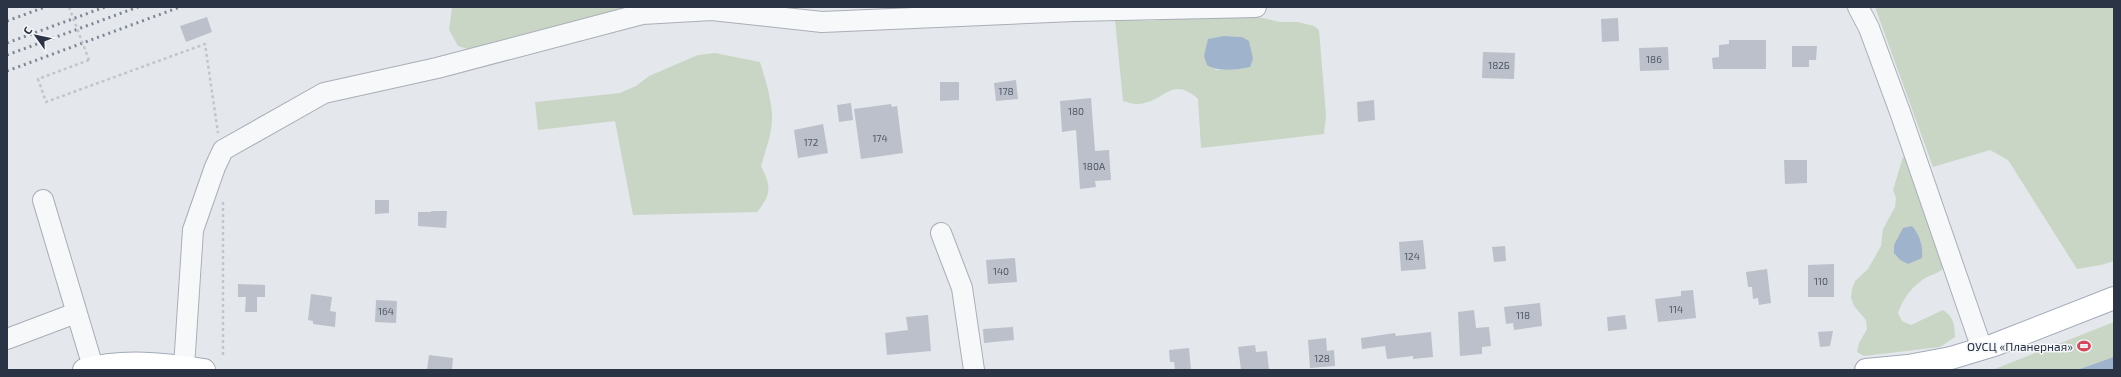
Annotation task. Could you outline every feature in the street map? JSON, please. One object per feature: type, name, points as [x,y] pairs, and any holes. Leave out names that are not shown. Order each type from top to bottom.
[{"type":"main road","points":[[1866,370],[1908,368],[1982,349],[2114,298]]},
{"type":"main road","points":[[88,369],[149,365],[194,368]]},
{"type":"lane","points":[[194,368],[194,230],[215,167],[223,150],[324,93],[437,68],[642,14],[712,10],[822,22],[1074,10],[1256,7]]},
{"type":"lane","points":[[1858,7],[1869,28],[1900,112],[1982,349]]},
{"type":"lane","points":[[43,200],[76,313],[88,369]]},
{"type":"lane","points":[[941,233],[962,288],[974,370]]},
{"type":"lane","points":[[7,340],[76,313]]},
{"type":"path","points":[[69,7],[89,60],[38,79],[46,102],[205,44],[215,125],[223,150]]},
{"type":"path","points":[[223,197],[223,355]]},
{"type":"green space","points":[[452,7],[642,7],[475,51],[458,46],[449,30]]},
{"type":"green space","points":[[1875,7],[2114,7],[2114,261],[2077,269],[2008,160],[1990,150],[1933,167]]},
{"type":"green space","points":[[1187,17],[1263,18],[1280,22],[1297,22],[1314,26],[1319,30],[1326,115],[1324,134],[1201,148],[1198,99],[1189,92],[1181,89],[1174,90],[1148,102],[1139,104],[1123,101],[1115,20],[1151,21]],"holes":[[[1224,36],[1242,37],[1241,69],[1215,70]]]},
{"type":"green space","points":[[715,53],[760,62],[768,88],[772,120],[769,140],[761,166],[767,179],[768,190],[762,206],[757,212],[633,215],[615,121],[538,130],[535,102],[620,93],[636,86],[649,76],[698,55]]},
{"type":"green space","points":[[1903,157],[1910,162],[1947,264],[1941,271],[1922,280],[1913,288],[1903,302],[1898,313],[1902,321],[1911,325],[1943,310],[1953,321],[1955,337],[1940,347],[1864,356],[1857,352],[1859,343],[1867,329],[1866,320],[1854,306],[1851,298],[1852,289],[1855,281],[1868,269],[1881,246],[1883,229],[1895,207],[1896,198],[1893,190]]},
{"type":"green space","name":"ОУСЦ «Планерная»","points":[[2114,322],[2114,370],[1992,370]]},
{"type":"water","points":[[1224,36],[1242,37],[1249,41],[1253,59],[1250,67],[1234,70],[1222,70],[1207,65],[1204,56],[1208,39]]},
{"type":"water","points":[[1912,226],[1920,241],[1922,258],[1908,264],[1900,260],[1894,253],[1894,245],[1903,228]]},
{"type":"water","points":[[2114,357],[2114,370],[2077,370]]},
{"type":"building","points":[[207,17],[212,32],[186,42],[180,26]]},
{"type":"building","points":[[1618,18],[1619,41],[1602,42],[1601,19]]},
{"type":"building","points":[[1729,40],[1766,40],[1766,69],[1713,69],[1712,58],[1719,57],[1719,45],[1729,44]]},
{"type":"building","points":[[1792,46],[1817,46],[1816,60],[1809,60],[1809,67],[1792,67]]},
{"type":"building","points":[[1668,47],[1669,70],[1640,71],[1639,48]]},
{"type":"building","points":[[1483,52],[1515,53],[1514,79],[1482,78]]},
{"type":"building","points":[[1016,80],[1018,99],[996,101],[994,83]]},
{"type":"building","points":[[940,82],[959,82],[959,100],[940,101]]},
{"type":"building","points":[[1091,98],[1095,151],[1109,150],[1111,180],[1095,181],[1096,187],[1080,189],[1076,130],[1062,132],[1060,101]]},
{"type":"building","points":[[1374,100],[1375,120],[1358,122],[1357,102]]},
{"type":"building","points":[[851,103],[853,120],[839,122],[837,105]]},
{"type":"building","points":[[891,104],[892,107],[897,106],[903,153],[861,159],[854,109]]},
{"type":"building","points":[[823,124],[828,153],[798,158],[794,130]]},
{"type":"building","points":[[1784,160],[1807,160],[1807,183],[1785,184]]},
{"type":"building","points":[[375,200],[389,200],[389,213],[375,214]]},
{"type":"building","points":[[447,211],[446,228],[418,226],[418,212]]},
{"type":"building","points":[[1423,240],[1426,269],[1401,271],[1399,242]]},
{"type":"building","points":[[1505,246],[1506,261],[1494,262],[1492,247]]},
{"type":"building","points":[[1015,258],[1017,282],[988,284],[986,260]]},
{"type":"building","points":[[1834,264],[1834,297],[1808,297],[1808,265]]},
{"type":"building","points":[[1767,269],[1771,303],[1759,305],[1758,298],[1753,299],[1752,287],[1748,287],[1746,272]]},
{"type":"building","points":[[238,284],[265,285],[265,297],[257,297],[257,312],[245,312],[246,297],[238,297]]},
{"type":"building","points":[[1693,290],[1696,318],[1658,322],[1655,299],[1681,296],[1681,291]]},
{"type":"building","points":[[311,294],[332,297],[330,311],[336,312],[335,327],[313,324],[313,321],[308,320]]},
{"type":"building","points":[[376,300],[397,301],[396,323],[375,322]]},
{"type":"building","points":[[1540,303],[1542,326],[1514,330],[1513,323],[1506,324],[1504,307]]},
{"type":"building","points":[[1474,310],[1476,328],[1489,327],[1491,346],[1482,347],[1482,354],[1460,356],[1458,312]]},
{"type":"building","points":[[928,315],[931,351],[887,355],[885,333],[908,330],[906,317]]},
{"type":"building","points":[[1625,315],[1627,329],[1608,331],[1607,317]]},
{"type":"building","points":[[1013,327],[1014,340],[984,343],[983,329]]},
{"type":"building","points":[[1833,331],[1830,346],[1820,347],[1818,332]]},
{"type":"building","points":[[1431,332],[1433,357],[1413,359],[1413,356],[1387,359],[1385,346],[1362,349],[1361,338],[1395,333],[1396,336]]},
{"type":"building","points":[[1326,338],[1327,351],[1334,350],[1335,366],[1310,368],[1308,340]]},
{"type":"building","points":[[1255,345],[1256,352],[1267,351],[1269,370],[1241,370],[1238,347]]},
{"type":"building","points":[[1189,348],[1191,370],[1175,370],[1174,362],[1170,362],[1169,350]]},
{"type":"building","points":[[429,355],[453,358],[452,370],[427,370]]},
{"type":"railway","points":[[7,21],[45,7]]},
{"type":"railway","points":[[7,43],[105,7]]},
{"type":"railway","points":[[7,55],[138,7]]},
{"type":"railway","points":[[7,71],[180,7]]},
{"type":"place","name":"ОУСЦ «Планерная»","points":[[2084,346]]}]
